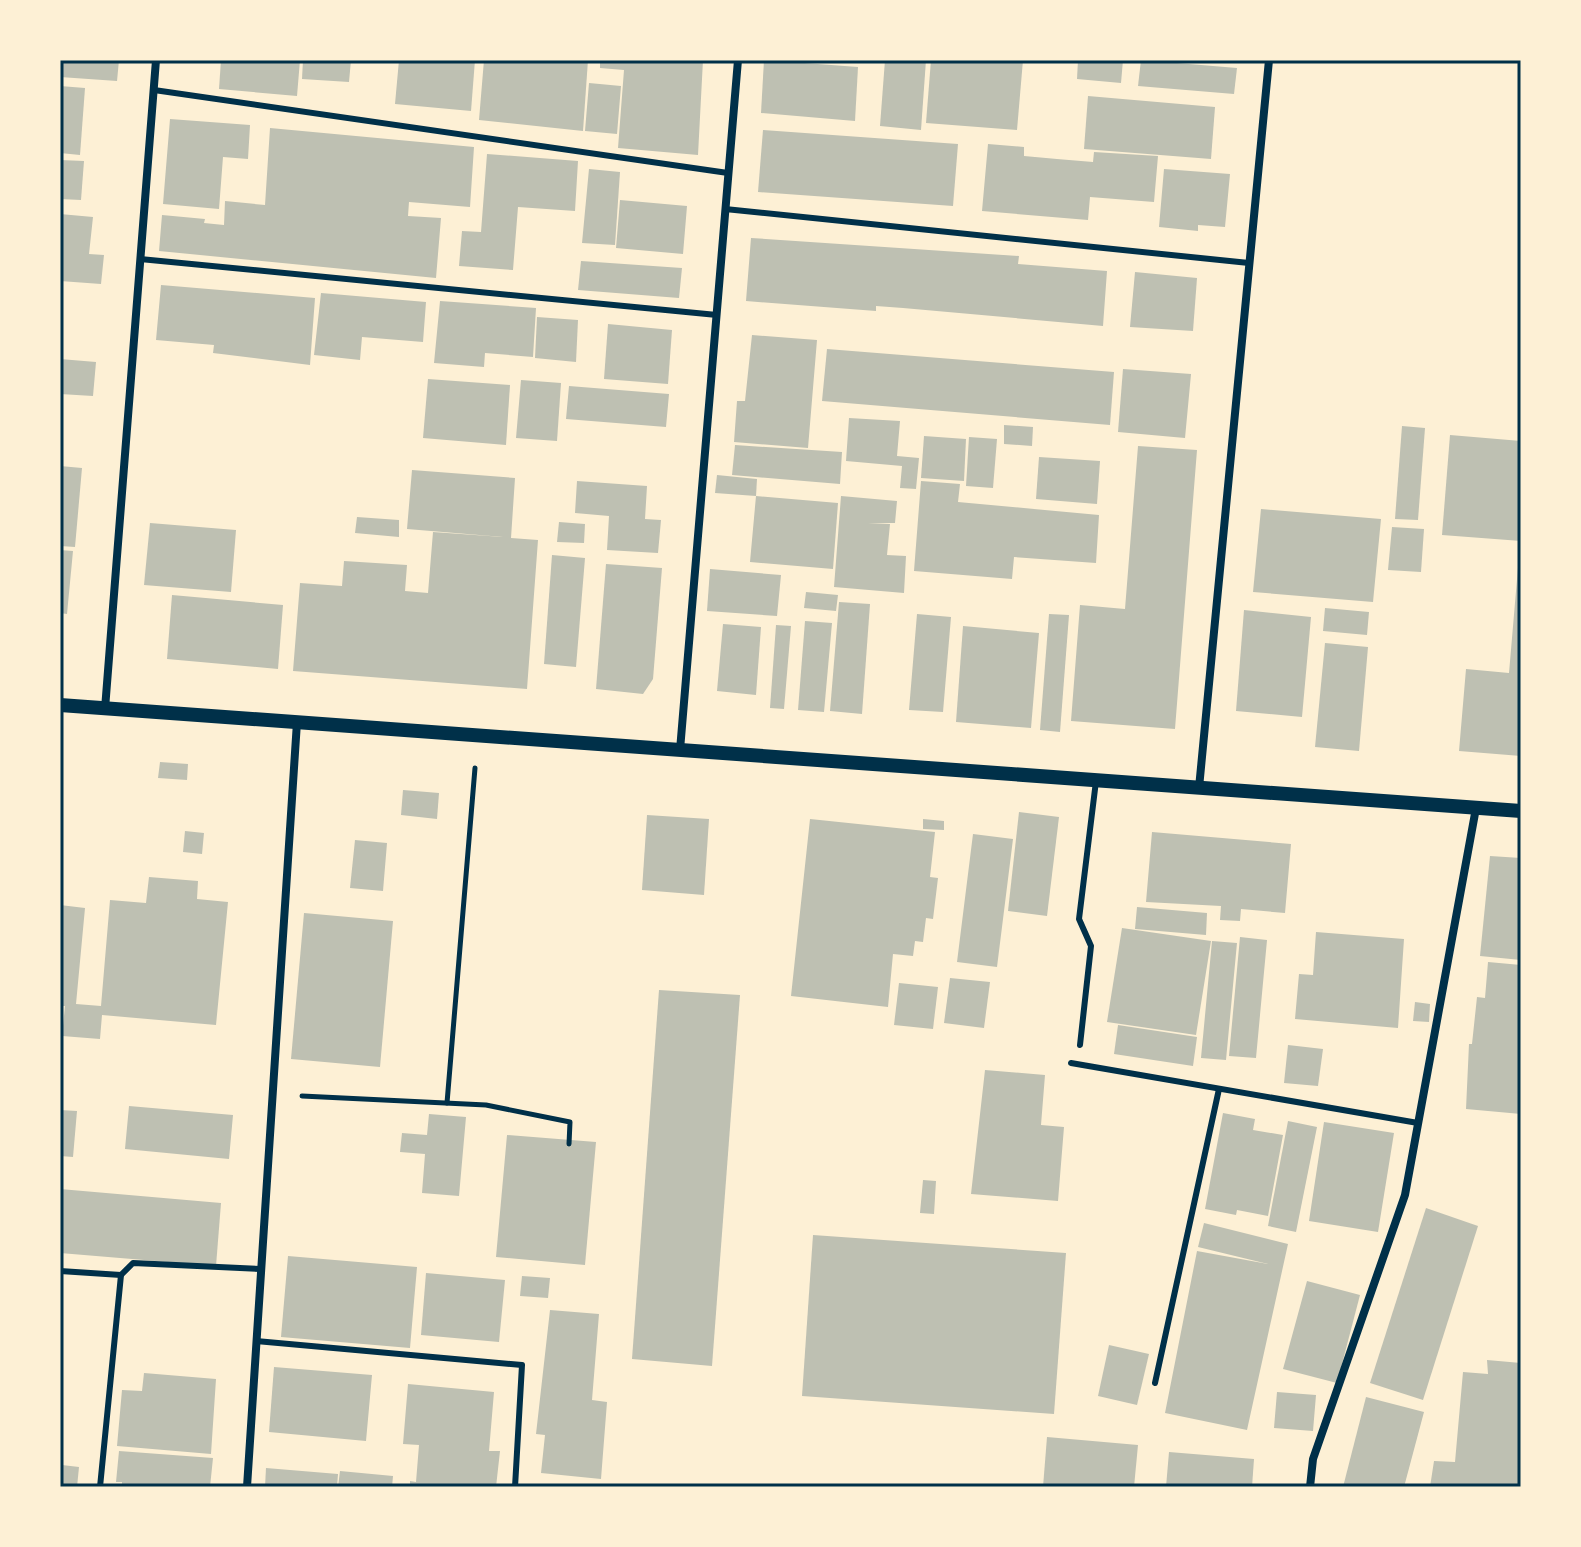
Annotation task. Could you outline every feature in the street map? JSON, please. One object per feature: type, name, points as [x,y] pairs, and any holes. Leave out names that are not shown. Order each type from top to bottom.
[{"type":"street","points":[[105,709],[156,60]]},
{"type":"street","points":[[680,750],[738,60]]},
{"type":"street","points":[[1199,789],[1269,60]]},
{"type":"street","points":[[60,705],[1521,811]]},
{"type":"street","points":[[247,1487],[297,722]]},
{"type":"street","points":[[1310,1487],[1313,1459],[1405,1195],[1476,808]]},
{"type":"lane","points":[[154,90],[728,173]]},
{"type":"lane","points":[[725,209],[1249,263]]},
{"type":"lane","points":[[140,259],[717,315]]},
{"type":"lane","points":[[1080,1045],[1091,946],[1079,919],[1096,781]]},
{"type":"lane","points":[[1071,1063],[1418,1123]]},
{"type":"lane","points":[[1155,1383],[1219,1089]]},
{"type":"lane","points":[[100,1487],[121,1275],[133,1263],[261,1269]]},
{"type":"lane","points":[[60,1271],[121,1275]]},
{"type":"lane","points":[[256,1341],[522,1365],[515,1487]]},
{"type":"path","points":[[447,1103],[477,735]]},
{"type":"path","points":[[273,1095],[486,1105],[570,1122],[569,1144]]},
{"type":"building","points":[[60,60],[119,60],[117,81],[60,77]]},
{"type":"building","points":[[221,60],[300,60],[297,96],[219,89]]},
{"type":"building","points":[[303,60],[351,60],[349,82],[302,79]]},
{"type":"building","points":[[399,60],[475,60],[471,111],[395,104]]},
{"type":"building","points":[[484,60],[588,60],[583,131],[479,120]]},
{"type":"building","points":[[600,60],[703,60],[698,155],[618,148],[624,70],[600,68]]},
{"type":"building","points":[[764,60],[858,67],[855,121],[761,113]]},
{"type":"building","points":[[885,60],[926,60],[921,130],[880,126]]},
{"type":"building","points":[[931,60],[1023,60],[1017,130],[926,123]]},
{"type":"building","points":[[1078,60],[1123,60],[1121,83],[1077,79]]},
{"type":"building","points":[[1141,60],[1237,68],[1234,94],[1138,86]]},
{"type":"building","points":[[589,83],[621,86],[617,134],[585,131]]},
{"type":"building","points":[[60,86],[85,88],[80,155],[60,153]]},
{"type":"building","points":[[1088,96],[1215,107],[1211,159],[1084,149]]},
{"type":"building","points":[[170,119],[250,125],[248,159],[223,157],[219,209],[163,204]]},
{"type":"building","points":[[270,128],[474,147],[470,207],[409,202],[408,216],[441,218],[436,278],[159,251],[162,215],[205,219],[204,223],[224,225],[225,201],[265,205]]},
{"type":"building","points":[[763,130],[958,144],[953,206],[758,192]]},
{"type":"building","points":[[988,144],[1024,147],[1024,156],[1093,162],[1094,152],[1158,156],[1154,202],[1090,197],[1088,220],[982,211]]},
{"type":"building","points":[[487,154],[578,161],[575,211],[518,207],[513,270],[459,266],[462,231],[481,232]]},
{"type":"building","points":[[60,160],[84,161],[81,200],[60,199]]},
{"type":"building","points":[[589,169],[620,172],[615,245],[582,243]]},
{"type":"building","points":[[1164,169],[1230,174],[1225,227],[1198,225],[1198,231],[1159,227]]},
{"type":"building","points":[[620,200],[687,206],[683,254],[616,248]]},
{"type":"building","points":[[60,214],[93,217],[89,254],[104,255],[101,284],[60,281]]},
{"type":"building","points":[[751,238],[1019,256],[1018,264],[1107,271],[1103,326],[876,306],[876,311],[746,301]]},
{"type":"building","points":[[581,261],[682,268],[679,298],[578,290]]},
{"type":"building","points":[[1135,272],[1197,278],[1193,331],[1130,327]]},
{"type":"building","points":[[161,285],[315,298],[310,365],[213,353],[214,345],[156,340]]},
{"type":"building","points":[[321,293],[426,302],[423,342],[362,337],[360,360],[314,355]]},
{"type":"building","points":[[440,301],[536,308],[533,357],[485,353],[484,367],[434,363]]},
{"type":"building","points":[[537,317],[578,320],[576,362],[535,358]]},
{"type":"building","points":[[608,324],[672,330],[668,384],[604,379]]},
{"type":"building","points":[[752,335],[817,340],[808,448],[734,442],[737,401],[745,401]]},
{"type":"building","points":[[827,349],[1114,372],[1110,425],[822,401]]},
{"type":"building","points":[[60,359],[96,362],[93,396],[60,394]]},
{"type":"building","points":[[1123,369],[1191,374],[1185,438],[1118,432]]},
{"type":"building","points":[[428,379],[510,385],[506,445],[423,438]]},
{"type":"building","points":[[521,380],[561,383],[557,441],[516,438]]},
{"type":"building","points":[[569,386],[669,394],[666,427],[566,419]]},
{"type":"building","points":[[849,418],[900,421],[897,456],[919,458],[916,489],[900,488],[902,466],[846,461]]},
{"type":"building","points":[[1004,425],[1033,427],[1032,446],[1004,444]]},
{"type":"building","points":[[1402,426],[1425,428],[1418,520],[1395,519]]},
{"type":"building","points":[[1450,435],[1521,441],[1521,541],[1442,535]]},
{"type":"building","points":[[924,436],[966,439],[964,481],[921,478]]},
{"type":"building","points":[[969,437],[997,439],[993,488],[966,486]]},
{"type":"building","points":[[735,445],[842,452],[840,484],[732,475]]},
{"type":"building","points":[[1138,446],[1197,450],[1175,729],[1071,721],[1080,605],[1125,609]]},
{"type":"building","points":[[1039,457],[1100,461],[1097,504],[1036,499]]},
{"type":"building","points":[[60,466],[82,468],[75,547],[60,546]]},
{"type":"building","points":[[412,470],[515,478],[511,538],[538,540],[527,689],[293,671],[300,583],[342,586],[344,561],[407,565],[405,591],[428,593],[433,532],[503,537],[407,529]]},
{"type":"building","points":[[717,475],[757,479],[756,496],[715,493]]},
{"type":"building","points":[[577,481],[647,486],[645,519],[661,520],[658,553],[607,550],[609,516],[575,513]]},
{"type":"building","points":[[921,481],[960,484],[958,502],[1099,515],[1096,563],[1014,557],[1012,579],[914,571]]},
{"type":"building","points":[[756,496],[838,503],[833,569],[750,562]]},
{"type":"building","points":[[841,496],[897,501],[895,523],[868,523],[890,524],[887,555],[906,556],[904,593],[834,587]]},
{"type":"building","points":[[1261,509],[1381,519],[1373,602],[1253,592]]},
{"type":"building","points":[[357,517],[399,520],[399,537],[355,533]]},
{"type":"building","points":[[559,522],[585,524],[584,543],[557,542]]},
{"type":"building","points":[[150,523],[236,530],[231,592],[144,585]]},
{"type":"building","points":[[1392,527],[1424,529],[1421,572],[1388,570]]},
{"type":"building","points":[[60,550],[73,551],[67,614],[60,613]]},
{"type":"building","points":[[552,555],[585,558],[576,667],[544,664]]},
{"type":"building","points":[[1519,556],[1521,756],[1459,751],[1466,669],[1509,673]]},
{"type":"building","points":[[606,564],[662,568],[653,679],[643,694],[596,689]]},
{"type":"building","points":[[710,569],[781,575],[777,616],[707,611]]},
{"type":"building","points":[[806,592],[838,595],[836,611],[804,608]]},
{"type":"building","points":[[172,595],[283,605],[278,669],[167,659]]},
{"type":"building","points":[[839,602],[870,604],[862,714],[830,711]]},
{"type":"building","points":[[1325,608],[1369,612],[1367,635],[1323,631]]},
{"type":"building","points":[[1244,610],[1311,617],[1302,717],[1236,711]]},
{"type":"building","points":[[917,614],[951,617],[943,712],[909,710]]},
{"type":"building","points":[[1049,614],[1069,615],[1060,732],[1040,730]]},
{"type":"building","points":[[805,621],[832,623],[824,712],[798,710]]},
{"type":"building","points":[[723,624],[761,627],[756,695],[717,691]]},
{"type":"building","points":[[776,625],[791,626],[784,709],[770,708]]},
{"type":"building","points":[[963,626],[1039,633],[1031,728],[956,722]]},
{"type":"building","points":[[1325,643],[1368,647],[1359,751],[1315,747]]},
{"type":"building","points":[[160,762],[188,764],[187,780],[158,778]]},
{"type":"building","points":[[403,790],[439,793],[437,819],[401,815]]},
{"type":"building","points":[[1019,812],[1059,817],[1047,916],[1008,911]]},
{"type":"building","points":[[647,815],[709,819],[704,895],[642,890]]},
{"type":"building","points":[[810,819],[935,832],[930,877],[938,878],[933,919],[926,918],[923,942],[915,941],[913,956],[893,954],[888,1007],[791,996]]},
{"type":"building","points":[[923,819],[944,821],[944,830],[923,829]]},
{"type":"building","points":[[185,831],[204,833],[202,854],[183,852]]},
{"type":"building","points":[[1152,832],[1291,844],[1285,913],[1241,909],[1240,921],[1220,920],[1221,906],[1146,902]]},
{"type":"building","points":[[973,834],[1013,839],[997,967],[957,962]]},
{"type":"building","points":[[355,840],[387,843],[383,891],[350,888]]},
{"type":"building","points":[[1490,856],[1521,858],[1521,960],[1480,956]]},
{"type":"building","points":[[149,877],[198,881],[197,899],[228,902],[216,1025],[102,1015],[100,1039],[62,1036],[65,1006],[60,1006],[60,905],[85,908],[76,1004],[101,1006],[110,900],[146,903]]},
{"type":"building","points":[[1137,907],[1207,913],[1206,935],[1135,929]]},
{"type":"building","points":[[304,913],[393,921],[380,1067],[291,1059]]},
{"type":"building","points":[[1122,928],[1211,941],[1196,1035],[1107,1022]]},
{"type":"building","points":[[1316,932],[1404,939],[1398,1028],[1295,1019],[1299,974],[1313,975]]},
{"type":"building","points":[[1240,937],[1267,940],[1256,1058],[1229,1056]]},
{"type":"building","points":[[1212,941],[1237,943],[1226,1060],[1201,1058]]},
{"type":"building","points":[[1488,962],[1521,965],[1521,1114],[1466,1109],[1469,1044],[1472,1044],[1477,997],[1485,998]]},
{"type":"building","points":[[950,978],[990,982],[984,1028],[944,1023]]},
{"type":"building","points":[[899,983],[938,987],[933,1029],[894,1025]]},
{"type":"building","points":[[659,990],[740,995],[712,1366],[632,1359]]},
{"type":"building","points":[[1415,1002],[1430,1004],[1429,1022],[1413,1021]]},
{"type":"building","points":[[1118,1025],[1197,1037],[1193,1066],[1114,1054]]},
{"type":"building","points":[[1288,1045],[1323,1049],[1318,1086],[1284,1083]]},
{"type":"building","points":[[985,1070],[1045,1075],[1041,1125],[1064,1127],[1058,1201],[971,1194]]},
{"type":"building","points":[[129,1106],[233,1115],[229,1159],[125,1149]]},
{"type":"building","points":[[60,1110],[77,1111],[73,1157],[60,1156]]},
{"type":"building","points":[[1223,1113],[1255,1119],[1253,1130],[1283,1135],[1268,1216],[1237,1210],[1236,1215],[1205,1209]]},
{"type":"building","points":[[429,1114],[466,1117],[459,1196],[422,1193],[425,1154],[400,1152],[402,1133],[427,1135]]},
{"type":"building","points":[[1288,1121],[1317,1127],[1296,1232],[1268,1226]]},
{"type":"building","points":[[1324,1122],[1394,1133],[1378,1232],[1309,1221]]},
{"type":"building","points":[[507,1135],[596,1142],[585,1265],[496,1257]]},
{"type":"building","points":[[923,1180],[936,1181],[934,1214],[920,1213]]},
{"type":"building","points":[[60,1189],[221,1203],[216,1266],[60,1253]]},
{"type":"building","points":[[1426,1208],[1478,1226],[1423,1400],[1370,1383]]},
{"type":"building","points":[[1204,1223],[1288,1244],[1247,1430],[1165,1413],[1197,1251],[1268,1264],[1198,1247]]},
{"type":"building","points":[[813,1235],[1066,1253],[1054,1414],[802,1396]]},
{"type":"building","points":[[288,1256],[417,1267],[410,1348],[281,1337]]},
{"type":"building","points":[[426,1273],[505,1280],[499,1342],[421,1335]]},
{"type":"building","points":[[522,1276],[550,1278],[548,1298],[520,1296]]},
{"type":"building","points":[[1307,1281],[1360,1295],[1337,1383],[1283,1369]]},
{"type":"building","points":[[550,1310],[599,1314],[592,1400],[607,1402],[601,1479],[541,1473],[545,1435],[536,1434]]},
{"type":"building","points":[[1109,1345],[1149,1354],[1137,1405],[1098,1396]]},
{"type":"building","points":[[1487,1360],[1521,1363],[1521,1487],[1430,1487],[1434,1461],[1455,1462],[1463,1372],[1488,1374]]},
{"type":"building","points":[[274,1367],[372,1375],[366,1441],[269,1432]]},
{"type":"building","points":[[144,1373],[216,1379],[211,1454],[117,1446],[122,1390],[142,1391]]},
{"type":"building","points":[[408,1384],[494,1392],[489,1451],[500,1451],[496,1487],[410,1487],[410,1481],[416,1482],[419,1445],[403,1444]]},
{"type":"building","points":[[1277,1392],[1316,1395],[1313,1431],[1274,1428]]},
{"type":"building","points":[[1366,1397],[1424,1412],[1404,1487],[1343,1487]]},
{"type":"building","points":[[1047,1437],[1138,1445],[1134,1487],[1043,1487]]},
{"type":"building","points":[[119,1451],[213,1458],[210,1487],[122,1487],[122,1482],[116,1482]]},
{"type":"building","points":[[1169,1452],[1254,1459],[1252,1487],[1166,1487]]},
{"type":"building","points":[[62,1465],[79,1467],[77,1487],[60,1487]]},
{"type":"building","points":[[266,1468],[338,1474],[337,1487],[265,1487]]},
{"type":"building","points":[[340,1471],[393,1476],[392,1487],[338,1487]]}]
